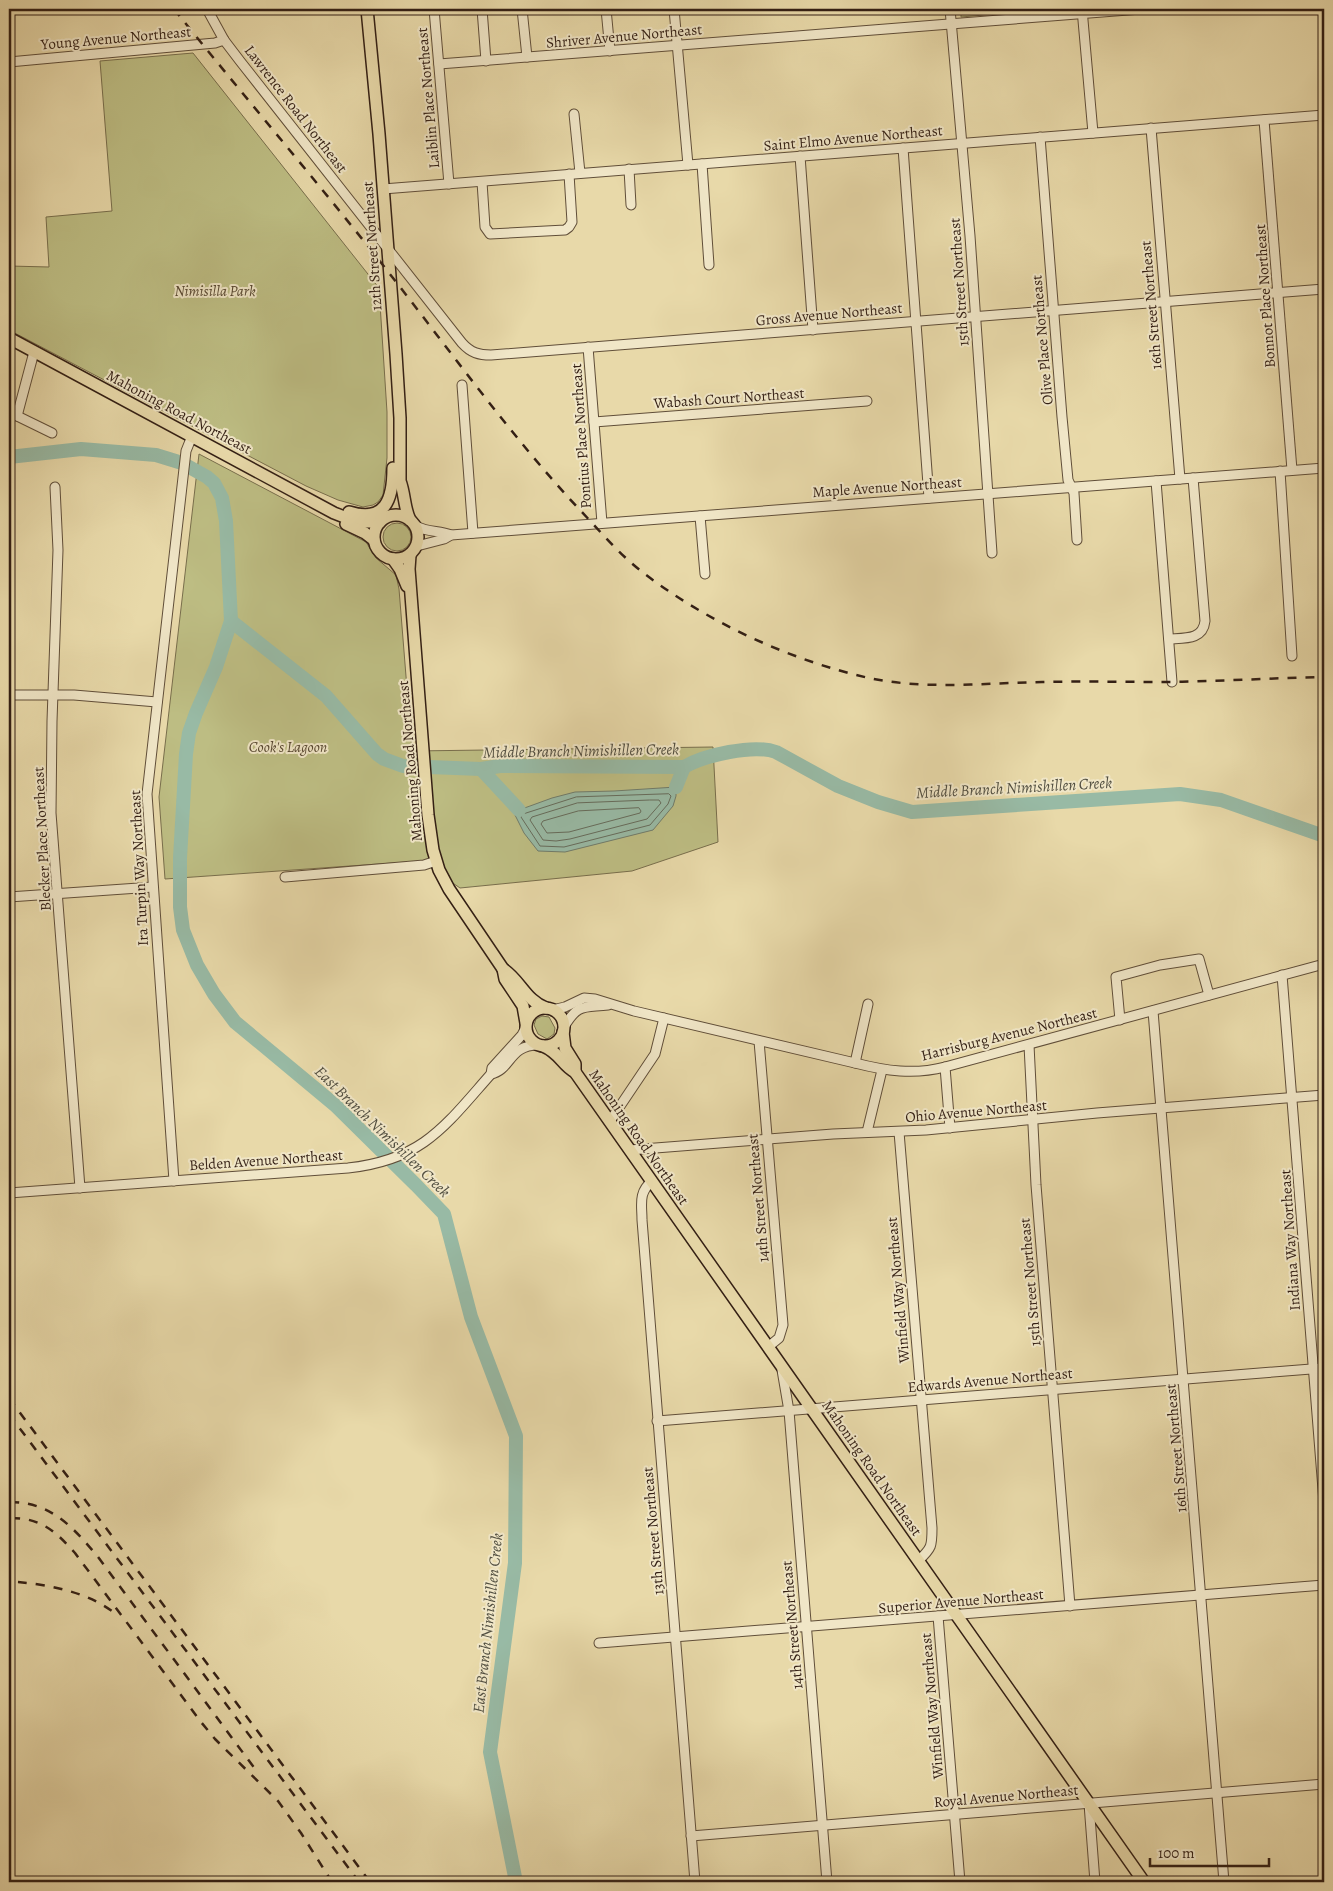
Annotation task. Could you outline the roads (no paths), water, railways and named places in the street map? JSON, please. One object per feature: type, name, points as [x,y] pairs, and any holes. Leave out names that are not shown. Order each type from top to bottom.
[{"type":"main road","name":"12th Street Northeast","points":[[367,9],[383,188],[400,418],[400,481],[392,508],[382,520]]},
{"type":"main road","name":"Mahoning Road Northeast","points":[[9,338],[334,513],[361,523],[382,520]]},
{"type":"main road","points":[[298,493],[308,492],[336,507],[359,515],[372,515],[382,510],[387,503],[392,488],[394,434],[400,418]]},
{"type":"main road","name":"12th Street Northeast","points":[[400,481],[404,491],[406,510],[413,523]]},
{"type":"main road","name":"Mahoning Road Northeast","points":[[334,513],[348,526],[365,533],[374,540]]},
{"type":"main road","points":[[398,515],[413,523],[418,535],[413,551],[401,559],[393,559],[380,552],[374,540],[375,532],[382,520],[398,515]]},
{"type":"main road","name":"Mahoning Road Northeast","points":[[413,551],[411,591],[429,827],[436,861],[457,903],[503,969],[512,975],[530,999],[549,1009]]},
{"type":"main road","name":"Mahoning Road Northeast","points":[[393,559],[411,591]]},
{"type":"main road","name":"Mahoning Road Northeast","points":[[503,969],[505,979],[523,1006],[526,1024]]},
{"type":"main road","points":[[549,1009],[560,1017],[564,1028],[562,1035],[556,1042],[548,1046],[540,1045],[529,1038],[526,1024],[529,1016],[535,1011],[549,1009]]},
{"type":"main road","name":"Mahoning Road Northeast","points":[[564,1028],[564,1046],[575,1064],[575,1072]]},
{"type":"main road","name":"Mahoning Road Northeast","points":[[540,1045],[555,1052],[569,1069],[575,1072],[1144,1882]]},
{"type":"street","name":"Lawrence Road Northeast","points":[[207,9],[224,40],[387,246]]},
{"type":"street","name":"Laiblin Place Northeast","points":[[434,9],[450,184]]},
{"type":"street","points":[[482,9],[486,61]]},
{"type":"street","points":[[522,9],[527,58]]},
{"type":"street","points":[[606,9],[610,51]]},
{"type":"street","points":[[674,9],[688,165]]},
{"type":"street","name":"15th Street Northeast","points":[[950,9],[992,553]]},
{"type":"street","name":"Shriver Avenue Northeast","points":[[439,64],[951,24],[1082,11],[1141,9]]},
{"type":"street","points":[[1082,11],[1093,133]]},
{"type":"street","name":"Young Avenue Northeast","points":[[9,62],[215,43],[224,40]]},
{"type":"street","points":[[574,114],[580,173]]},
{"type":"street","name":"Saint Elmo Avenue Northeast","points":[[383,188],[482,182],[1324,114]]},
{"type":"street","name":"Bonnot Place Northeast","points":[[1264,120],[1292,470]]},
{"type":"street","name":"16th Street Northeast","points":[[1151,128],[1180,479]]},
{"type":"street","name":"Olive Place Northeast","points":[[1040,137],[1067,471],[1074,493],[1077,540]]},
{"type":"street","points":[[903,148],[929,498]]},
{"type":"street","points":[[800,156],[813,330]]},
{"type":"street","points":[[702,164],[709,265]]},
{"type":"street","points":[[629,170],[631,205]]},
{"type":"street","points":[[482,182],[485,227],[488,233],[565,230],[570,227],[572,222],[569,174]]},
{"type":"street","name":"Gross Avenue Northeast","points":[[387,246],[462,344],[473,352],[491,355],[1324,289]]},
{"type":"street","name":"Pontius Place Northeast","points":[[588,347],[602,523]]},
{"type":"street","points":[[34,352],[13,414],[52,433]]},
{"type":"street","points":[[462,385],[473,533]]},
{"type":"street","name":"Wabash Court Northeast","points":[[594,422],[867,401]]},
{"type":"street","name":"Ira Turpin Way Northeast","points":[[174,1181],[147,794],[186,451],[192,436]]},
{"type":"street","name":"Maple Avenue Northeast","points":[[413,551],[451,535],[1324,468]]},
{"type":"street","points":[[1280,471],[1292,656]]},
{"type":"street","points":[[1169,639],[1196,636],[1204,628],[1205,621],[1193,478]]},
{"type":"street","points":[[1156,481],[1172,682]]},
{"type":"street","name":"Blecker Place Northeast","points":[[55,488],[58,550],[52,813],[80,1188]]},
{"type":"street","points":[[700,516],[706,574]]},
{"type":"street","name":"Maple Avenue Northeast","points":[[413,523],[428,532],[444,532],[451,535]]},
{"type":"street","points":[[9,695],[54,694],[157,702]]},
{"type":"street","points":[[285,878],[424,865],[436,861]]},
{"type":"street","points":[[9,897],[153,887]]},
{"type":"street","points":[[1120,1020],[1116,977],[1160,964],[1199,959],[1209,995]]},
{"type":"street","name":"Harrisburg Avenue Northeast","points":[[564,1028],[571,1015],[581,1008],[610,1005],[882,1070],[914,1072],[945,1067],[1029,1045],[1324,964]]},
{"type":"street","name":"Indiana Way Northeast","points":[[1282,975],[1324,1502]]},
{"type":"street","name":"Harrisburg Avenue Northeast","points":[[549,1009],[565,1007],[585,998],[606,1001],[610,1005]]},
{"type":"street","points":[[855,1064],[868,1004]]},
{"type":"street","name":"16th Street Northeast","points":[[1153,1011],[1224,1882]]},
{"type":"street","points":[[610,1121],[654,1054],[664,1018]]},
{"type":"street","name":"Belden Avenue Northeast","points":[[9,1193],[371,1165],[404,1155],[439,1131],[491,1074],[492,1068],[520,1037],[526,1024]]},
{"type":"street","name":"14th Street Northeast","points":[[759,1041],[783,1325],[779,1338],[768,1347]]},
{"type":"street","name":"Belden Avenue Northeast","points":[[491,1074],[497,1073],[520,1049],[527,1046],[540,1045]]},
{"type":"street","name":"15th Street Northeast","points":[[1029,1045],[1032,1137],[1070,1606]]},
{"type":"street","points":[[945,1067],[950,1128]]},
{"type":"street","points":[[867,1132],[882,1070]]},
{"type":"street","name":"Ohio Avenue Northeast","points":[[630,1150],[766,1138],[899,1132],[1161,1108],[1324,1096]]},
{"type":"street","name":"Winfield Way Northeast","points":[[899,1132],[932,1542],[930,1551],[918,1560]]},
{"type":"street","name":"13th Street Northeast","points":[[652,1181],[642,1193],[642,1220],[695,1882]]},
{"type":"street","name":"14th Street Northeast","points":[[782,1365],[788,1411],[807,1627],[827,1882]]},
{"type":"street","name":"Edwards Avenue Northeast","points":[[658,1421],[1324,1368]]},
{"type":"street","name":"Superior Avenue Northeast","points":[[599,1643],[1324,1585]]},
{"type":"street","name":"Winfield Way Northeast","points":[[938,1616],[960,1882]]},
{"type":"street","name":"Royal Avenue Northeast","points":[[691,1836],[1324,1784]]},
{"type":"street","points":[[1089,1803],[1095,1882]]},
{"type":"water","points":[[676,787],[673,806],[653,830],[565,852],[538,851],[524,833],[514,813],[552,798],[575,792]]},
{"type":"waterway","name":"East Branch Nimishillen Creek","points":[[9,457],[81,449],[156,455],[182,463],[207,477],[214,483],[222,498],[226,521],[231,621],[216,667],[189,733],[180,858],[180,907],[183,930],[197,965],[214,994],[235,1022],[335,1105],[444,1214],[471,1317],[516,1436],[515,1563],[490,1752],[516,1882]]},
{"type":"waterway","name":"Middle Branch Nimishillen Creek","points":[[231,621],[326,696],[377,754],[384,759],[403,766],[481,769],[500,766],[684,767],[704,758],[729,752],[755,749],[776,752],[838,786],[878,802],[912,812],[1180,794],[1221,800],[1324,836]]},
{"type":"waterway","points":[[676,787],[684,767]]},
{"type":"waterway","points":[[481,769],[519,810]]},
{"type":"railway","points":[[174,9],[366,244],[484,396],[554,482],[633,564],[692,606],[749,636],[809,661],[890,682],[955,685],[1058,682],[1172,682],[1324,677]]},
{"type":"railway","points":[[9,1398],[370,1882]]},
{"type":"railway","points":[[9,1414],[359,1882]]},
{"type":"railway","points":[[10,1502],[38,1506],[49,1511],[70,1526],[98,1557],[258,1773]]},
{"type":"railway","points":[[11,1518],[31,1521],[48,1528],[75,1553],[201,1722],[215,1739],[278,1801],[332,1882]]},
{"type":"railway","points":[[18,1582],[44,1585],[84,1596],[108,1608],[118,1616]]},
{"type":"park label","name":"Nimisilla Park","points":[[215,291]]},
{"type":"park label","name":"Cook's Lagoon","points":[[288,747]]}]
